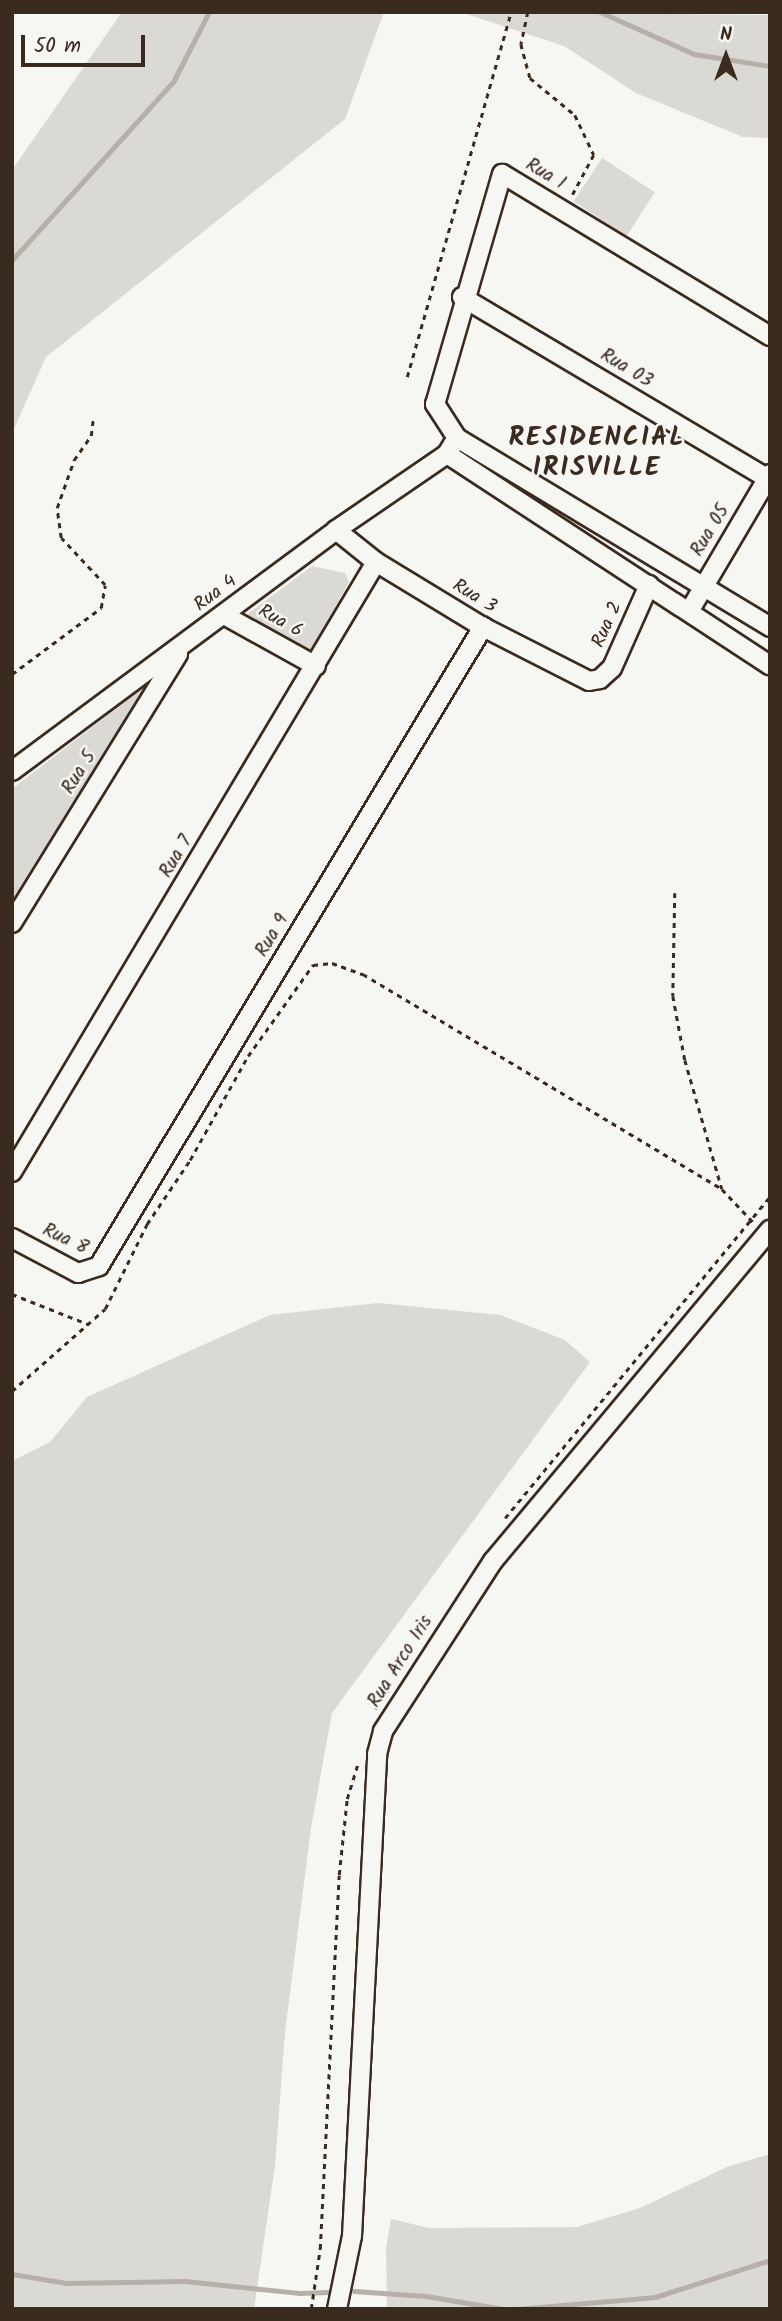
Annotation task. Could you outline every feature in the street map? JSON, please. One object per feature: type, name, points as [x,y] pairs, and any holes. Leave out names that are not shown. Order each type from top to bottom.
[{"type":"street","name":"Rua 1","points":[[770,336],[502,174],[462,297],[435,404],[457,438],[770,627]]},
{"type":"street","name":"Rua 03","points":[[462,297],[769,476]]},
{"type":"street","points":[[457,438],[447,454],[690,610],[770,665]]},
{"type":"street","name":"Rua 4","points":[[12,771],[336,530],[447,454]]},
{"type":"street","name":"Rua 05","points":[[690,610],[769,476]]},
{"type":"street","name":"Rua 3","points":[[336,530],[376,562],[483,627],[589,681],[600,679]]},
{"type":"street","name":"Rua 7","points":[[12,1172],[376,562]]},
{"type":"street","name":"Rua 2","points":[[600,679],[612,668],[649,585]]},
{"type":"street","name":"Rua 6","points":[[223,615],[316,666]]},
{"type":"street","name":"Rua 9","points":[[99,1266],[483,627]]},
{"type":"street","name":"Rua 5","points":[[12,923],[184,645]]},
{"type":"street","name":"Rua Arco Iris","points":[[337,2309],[352,2236],[377,1754],[383,1731],[492,1560],[768,1233]]},
{"type":"street","name":"Rua 8","points":[[12,1238],[78,1273],[99,1266]]},
{"type":"path","points":[[407,377],[511,12]]},
{"type":"path","points":[[528,12],[521,44],[530,78],[575,116],[594,155],[563,211]]},
{"type":"path","points":[[12,674],[101,608],[105,585],[61,538],[57,509],[74,460],[91,436],[93,420]]},
{"type":"path","points":[[675,894],[673,996],[685,1060],[722,1189]]},
{"type":"path","points":[[12,1391],[105,1309],[147,1224],[190,1160],[248,1056],[313,965],[332,963],[363,974],[722,1189],[750,1220],[768,1233]]},
{"type":"path","points":[[501,1523],[770,1197]]},
{"type":"path","points":[[12,1294],[88,1324]]},
{"type":"path","points":[[373,1714],[394,1681]]},
{"type":"path","points":[[311,2309],[320,2249],[339,1875],[347,1799],[362,1750]]},
{"type":"shaded area","points":[[122,12],[384,12],[345,119],[46,357],[12,433],[12,170]]},
{"type":"shaded area","points":[[460,12],[770,15],[770,138],[743,137],[636,93],[564,46]]},
{"type":"shaded area","points":[[602,158],[655,192],[627,236],[574,202]]},
{"type":"shaded area","points":[[312,566],[345,573],[349,582],[303,666],[233,633],[233,625]]},
{"type":"shaded area","points":[[144,687],[134,705],[12,904],[12,789]]},
{"type":"shaded area","points":[[378,1303],[500,1315],[565,1340],[590,1362],[332,1713],[311,1828],[285,2032],[275,2165],[254,2309],[12,2309],[12,1461],[50,1442],[87,1397],[270,1315]]},
{"type":"shaded area","points":[[770,2154],[770,2309],[387,2309],[386,2248],[391,2219],[429,2228],[577,2227],[640,2208],[727,2167]]},
{"type":"waterway","points":[[12,260],[173,82],[209,12]]},
{"type":"waterway","points":[[600,12],[694,54],[770,66]]},
{"type":"waterway","points":[[517,2309],[655,2297],[770,2260]]},
{"type":"waterway","points":[[12,2274],[66,2283],[185,2281],[300,2293],[328,2292]]},
{"type":"waterway","points":[[354,2291],[426,2296],[503,2309]]},
{"type":"district","name":"RESIDENCIAL IRISVILLE","points":[[597,454]]}]
